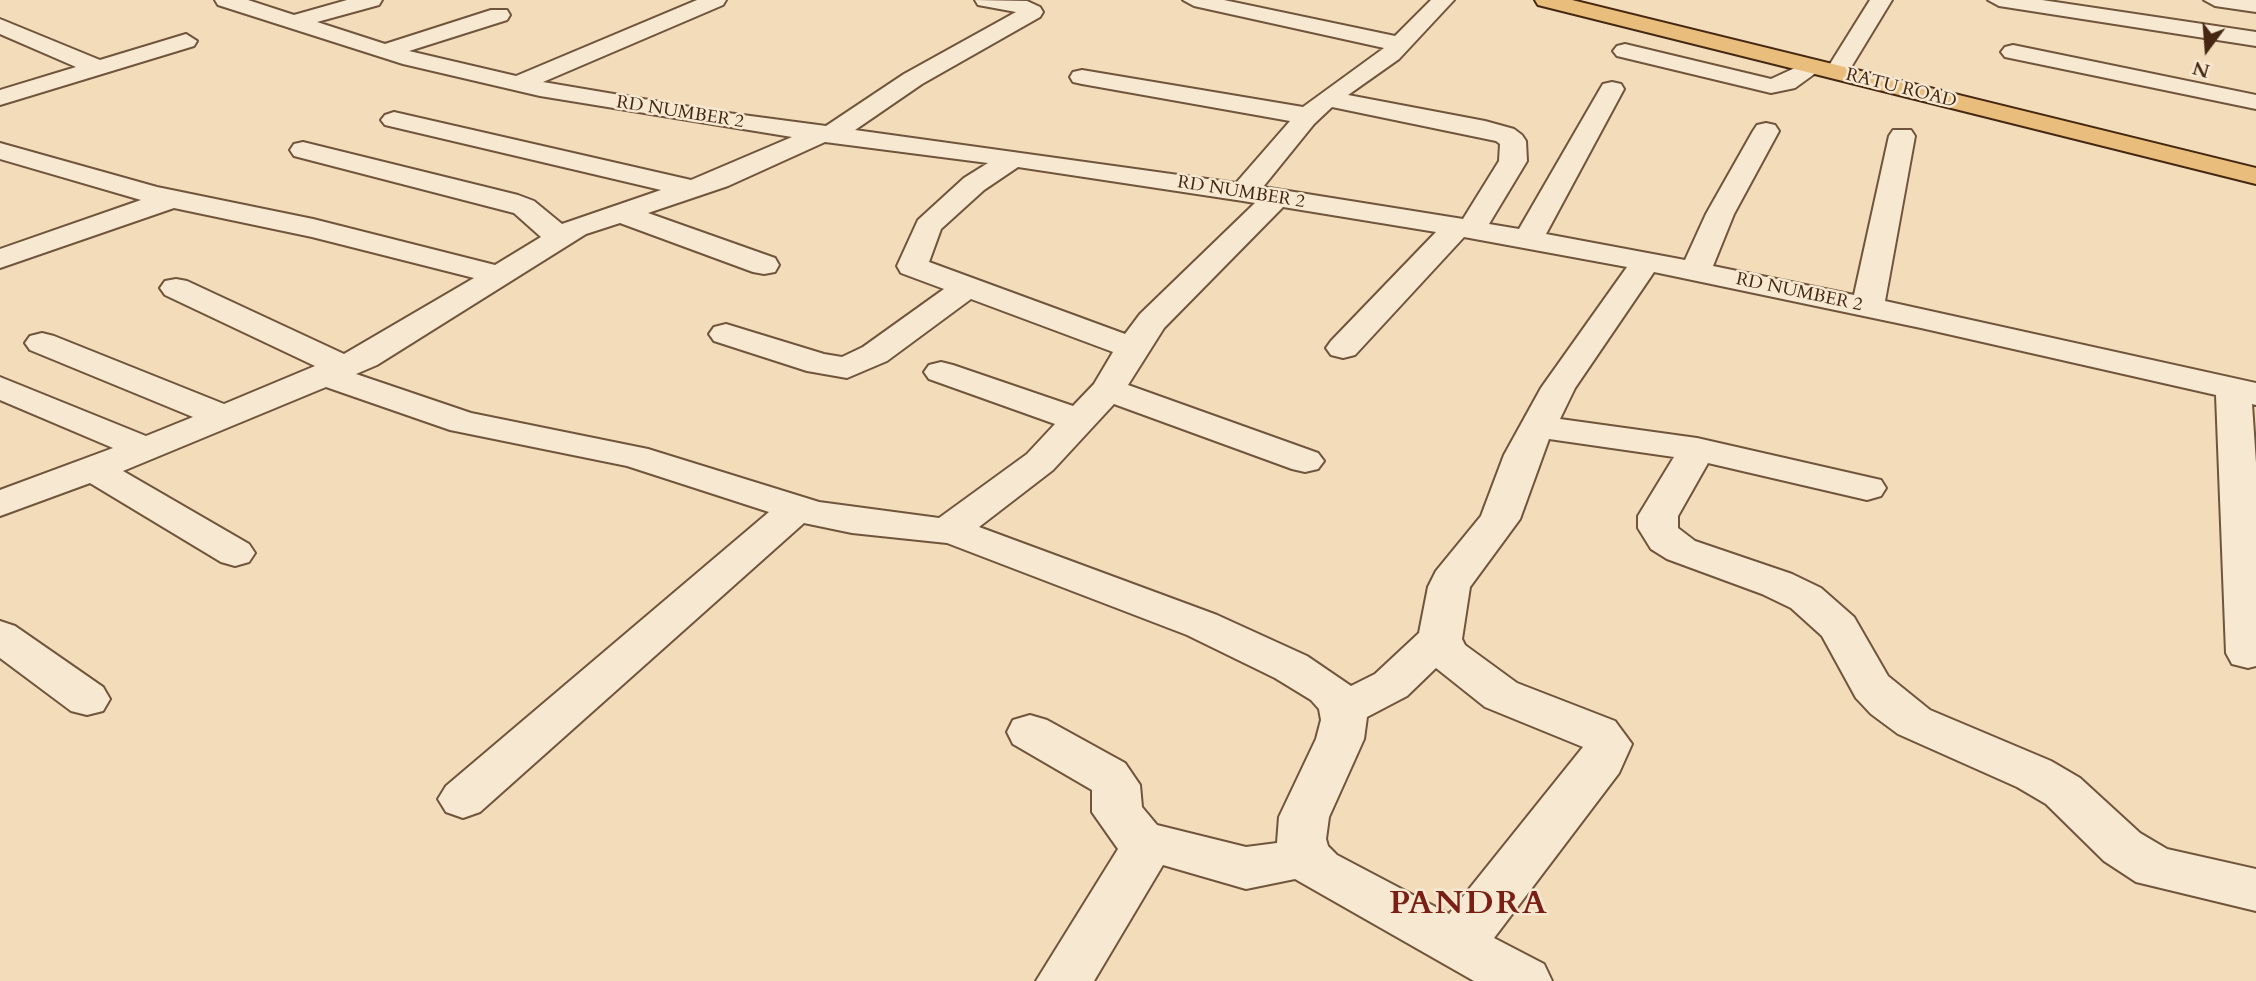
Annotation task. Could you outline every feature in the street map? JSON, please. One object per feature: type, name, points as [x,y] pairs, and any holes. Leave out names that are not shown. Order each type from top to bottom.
[{"type":"main road","name":"RATU ROAD","points":[[1546,0],[2256,176]]},
{"type":"main road","name":"RATU ROAD","points":[[1580,0],[2256,163]]},
{"type":"street","name":"RD NUMBER 2","points":[[226,0],[386,51],[518,84],[720,120],[1013,158],[1528,239],[1868,307],[2244,392]]},
{"type":"street","points":[[292,22],[371,0]]},
{"type":"street","points":[[518,84],[715,0]]},
{"type":"street","points":[[0,505],[146,449],[334,371],[414,329],[560,238],[618,212],[718,180],[826,134],[891,92],[1032,12],[1027,7],[986,0]]},
{"type":"street","points":[[1194,0],[1399,44]]},
{"type":"street","points":[[1242,193],[1318,108],[1378,65],[1443,0]]},
{"type":"street","points":[[1842,64],[1881,0]]},
{"type":"street","points":[[1999,0],[2256,39]]},
{"type":"street","points":[[2215,0],[2256,6]]},
{"type":"street","points":[[386,51],[499,15]]},
{"type":"street","points":[[619,17],[651,26]]},
{"type":"street","points":[[0,26],[99,68]]},
{"type":"street","points":[[0,99],[186,41]]},
{"type":"street","points":[[1625,51],[1771,86],[1786,83],[1812,67]]},
{"type":"street","points":[[2013,52],[2256,102]]},
{"type":"street","points":[[1082,77],[1485,130],[1505,135],[1513,141],[1513,161],[1464,228],[1343,348]]},
{"type":"street","points":[[1528,239],[1612,89]]},
{"type":"street","points":[[394,120],[690,188]]},
{"type":"street","points":[[1695,271],[1720,214],[1766,131]]},
{"type":"street","points":[[1868,307],[1886,204],[1902,136]]},
{"type":"street","points":[[303,150],[508,201],[524,207],[560,238]]},
{"type":"street","points":[[0,151],[104,183],[313,228],[500,275]]},
{"type":"street","points":[[1013,158],[974,184],[928,226],[912,266],[1132,348]]},
{"type":"street","points":[[947,531],[1040,462],[1108,390],[1132,348],[1152,321],[1276,198]]},
{"type":"street","points":[[2,257],[172,199]]},
{"type":"street","points":[[618,212],[764,265]]},
{"type":"street","points":[[1457,945],[1602,760],[1608,744],[1598,733],[1501,695],[1447,654],[1440,639],[1449,587],[1457,571],[1500,519],[1523,455],[1558,388],[1646,261]]},
{"type":"street","points":[[176,288],[334,371],[463,422],[635,457],[796,509],[852,522],[947,531],[1063,569],[1202,625],[1291,667],[1327,689],[1341,704],[1344,720],[1340,739],[1304,817],[1301,839],[1305,856],[1319,870],[1524,981]]},
{"type":"street","points":[[726,334],[819,364],[847,368],[876,354],[966,288]]},
{"type":"street","points":[[42,343],[225,417]]},
{"type":"street","points":[[941,372],[1080,421]]},
{"type":"street","points":[[0,387],[146,449]]},
{"type":"street","points":[[1108,390],[1305,461]]},
{"type":"street","points":[[2244,392],[2249,550],[2248,653]]},
{"type":"street","points":[[1538,427],[1697,449],[1867,488]]},
{"type":"street","points":[[1697,449],[1658,516],[1658,528],[1665,540],[1681,550],[1777,584],[1806,598],[1839,627],[1872,687],[1888,702],[1914,722],[2034,774],[2063,791],[2122,847],[2154,867],[2256,890]]},
{"type":"street","points":[[93,469],[235,553]]},
{"type":"street","points":[[463,799],[796,509]]},
{"type":"street","points":[[0,636],[87,699]]},
{"type":"street","points":[[1342,710],[1391,685],[1440,639]]},
{"type":"street","points":[[1030,732],[1108,776],[1116,785],[1116,812],[1146,848]]},
{"type":"street","points":[[1064,981],[1146,848],[1161,844],[1184,848],[1246,868],[1305,856]]},
{"type":"district","name":"PANDRA","points":[[1469,905]]}]
